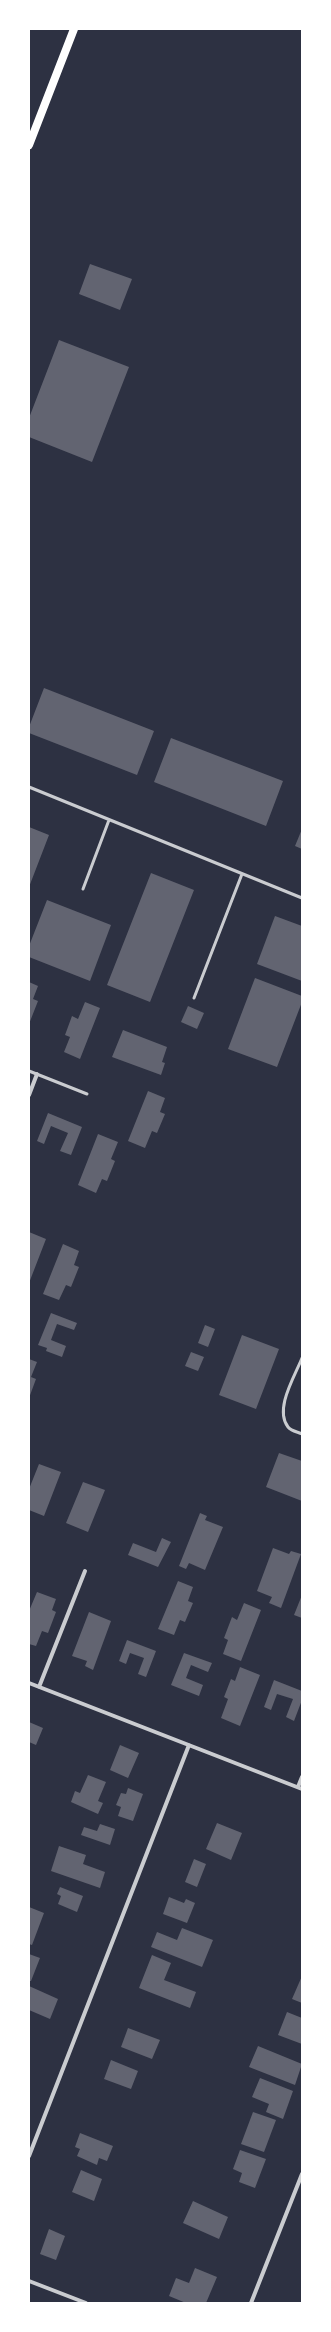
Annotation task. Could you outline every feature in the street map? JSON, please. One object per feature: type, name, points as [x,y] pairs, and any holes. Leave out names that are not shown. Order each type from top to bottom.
[{"type":"main road","points":[[29,145],[74,29]]},
{"type":"street","points":[[29,1095],[38,1074]]},
{"type":"street","points":[[39,1687],[85,1571]]},
{"type":"street","points":[[29,1683],[300,1788],[302,1777]]},
{"type":"street","points":[[29,2156],[189,1745]]},
{"type":"street","points":[[252,2303],[302,2174]]},
{"type":"street","points":[[29,2281],[86,2303]]},
{"type":"lane","points":[[29,787],[302,898]]},
{"type":"lane","points":[[83,889],[109,820]]},
{"type":"lane","points":[[194,998],[242,874]]},
{"type":"lane","points":[[29,1071],[87,1094]]},
{"type":"lane","points":[[302,1358],[283,1405],[285,1421],[289,1428],[302,1434]]},
{"type":"building","points":[[90,264],[132,279],[120,310],[79,294]]},
{"type":"building","points":[[59,340],[129,367],[92,462],[29,437],[29,418]]},
{"type":"building","points":[[44,688],[154,731],[137,775],[29,733],[29,727]]},
{"type":"building","points":[[171,738],[283,781],[266,826],[154,782]]},
{"type":"building","points":[[29,827],[49,835],[29,887]]},
{"type":"building","points":[[302,829],[302,849],[295,846]]},
{"type":"building","points":[[151,873],[194,890],[150,1002],[107,985]]},
{"type":"building","points":[[47,900],[111,925],[90,981],[29,957],[29,946]]},
{"type":"building","points":[[275,916],[302,926],[302,981],[257,964]]},
{"type":"building","points":[[255,978],[302,996],[302,1002],[277,1067],[228,1049]]},
{"type":"building","points":[[29,982],[38,986],[33,999],[38,1001],[29,1024]]},
{"type":"building","points":[[85,1002],[100,1008],[80,1059],[64,1052],[70,1037],[65,1035],[72,1016],[78,1019]]},
{"type":"building","points":[[188,1006],[204,1013],[197,1029],[181,1022]]},
{"type":"building","points":[[123,1030],[167,1047],[162,1062],[165,1063],[161,1075],[112,1057]]},
{"type":"building","points":[[148,1091],[165,1098],[160,1112],[165,1114],[157,1133],[152,1131],[145,1148],[128,1141]]},
{"type":"building","points":[[48,1113],[82,1127],[71,1155],[60,1151],[68,1133],[51,1126],[44,1144],[37,1141]]},
{"type":"building","points":[[98,1134],[118,1142],[111,1159],[115,1161],[107,1181],[102,1179],[96,1193],[78,1185]]},
{"type":"building","points":[[29,1232],[46,1239],[29,1283]]},
{"type":"building","points":[[63,1244],[79,1251],[74,1265],[79,1267],[71,1287],[66,1285],[59,1300],[43,1294]]},
{"type":"building","points":[[51,1313],[77,1323],[74,1330],[57,1324],[51,1340],[66,1346],[62,1357],[46,1351],[47,1348],[38,1345]]},
{"type":"building","points":[[205,1325],[215,1329],[208,1347],[198,1343]]},
{"type":"building","points":[[242,1335],[279,1349],[256,1409],[219,1395]]},
{"type":"building","points":[[191,1352],[204,1357],[198,1371],[185,1366]]},
{"type":"building","points":[[29,1359],[37,1362],[31,1377],[36,1379],[29,1398]]},
{"type":"building","points":[[279,1453],[302,1461],[302,1501],[266,1487]]},
{"type":"building","points":[[39,1464],[61,1472],[44,1516],[29,1510],[29,1489]]},
{"type":"building","points":[[83,1482],[105,1490],[88,1532],[66,1523]]},
{"type":"building","points":[[200,1513],[207,1516],[205,1520],[223,1527],[205,1570],[189,1563],[186,1569],[179,1566]]},
{"type":"building","points":[[162,1538],[171,1542],[158,1567],[128,1555],[133,1543],[156,1552]]},
{"type":"building","points":[[273,1548],[289,1554],[291,1551],[301,1554],[281,1608],[269,1603],[272,1597],[257,1591]]},
{"type":"building","points":[[178,1581],[193,1587],[188,1601],[193,1603],[185,1622],[180,1620],[174,1635],[158,1629]]},
{"type":"building","points":[[37,1592],[56,1599],[52,1610],[56,1612],[48,1633],[42,1631],[36,1646],[29,1644],[29,1611]]},
{"type":"building","points":[[302,1595],[302,1618],[294,1615]]},
{"type":"building","points":[[244,1603],[261,1610],[241,1661],[223,1654],[228,1640],[224,1638],[232,1617],[237,1620]]},
{"type":"building","points":[[89,1612],[111,1621],[93,1670],[85,1666],[87,1661],[72,1656]]},
{"type":"building","points":[[127,1640],[156,1651],[146,1677],[138,1674],[144,1658],[130,1653],[126,1664],[119,1661]]},
{"type":"building","points":[[184,1653],[212,1663],[208,1672],[191,1665],[186,1678],[203,1685],[199,1696],[171,1685]]},
{"type":"building","points":[[240,1667],[260,1675],[240,1726],[221,1718],[228,1699],[224,1697],[231,1679],[235,1681]]},
{"type":"building","points":[[274,1680],[302,1691],[302,1700],[294,1721],[286,1717],[293,1699],[277,1694],[271,1710],[264,1707]]},
{"type":"building","points":[[29,1722],[43,1728],[36,1745],[29,1742]]},
{"type":"building","points":[[120,1745],[139,1753],[128,1778],[110,1770]]},
{"type":"building","points":[[88,1775],[106,1782],[98,1801],[103,1803],[98,1814],[71,1802],[75,1791],[80,1793]]},
{"type":"building","points":[[128,1788],[143,1794],[133,1821],[118,1816],[121,1807],[116,1805],[121,1793],[126,1794]]},
{"type":"building","points":[[217,1823],[242,1833],[231,1860],[206,1849]]},
{"type":"building","points":[[100,1824],[115,1829],[110,1845],[81,1835],[84,1827],[97,1831]]},
{"type":"building","points":[[59,1846],[86,1855],[83,1864],[105,1872],[100,1888],[51,1871]]},
{"type":"building","points":[[194,1859],[206,1864],[197,1887],[185,1882]]},
{"type":"building","points":[[60,1887],[83,1896],[77,1912],[58,1904],[61,1896],[57,1894]]},
{"type":"building","points":[[169,1897],[184,1903],[186,1899],[195,1903],[187,1923],[163,1914]]},
{"type":"building","points":[[29,1907],[44,1913],[32,1945],[29,1944]]},
{"type":"building","points":[[182,1928],[213,1940],[202,1967],[151,1947],[157,1932],[177,1940]]},
{"type":"building","points":[[29,1954],[40,1958],[31,1981],[29,1981]]},
{"type":"building","points":[[152,1955],[171,1963],[164,1980],[196,1992],[190,2008],[139,1988]]},
{"type":"building","points":[[302,1976],[302,2003],[292,1999]]},
{"type":"building","points":[[29,1986],[58,1999],[50,2019],[29,2010]]},
{"type":"building","points":[[287,2012],[302,2018],[302,2044],[278,2035]]},
{"type":"building","points":[[128,2028],[160,2040],[152,2059],[121,2047]]},
{"type":"building","points":[[258,2046],[302,2064],[295,2085],[249,2067]]},
{"type":"building","points":[[111,2060],[138,2071],[131,2089],[104,2079]]},
{"type":"building","points":[[260,2078],[293,2091],[283,2119],[266,2112],[269,2104],[252,2097]]},
{"type":"building","points":[[253,2112],[276,2120],[264,2152],[241,2144]]},
{"type":"building","points":[[80,2133],[113,2146],[107,2161],[99,2158],[97,2165],[77,2156],[80,2149],[75,2147]]},
{"type":"building","points":[[240,2150],[266,2159],[255,2188],[239,2182],[242,2173],[233,2169]]},
{"type":"building","points":[[81,2170],[102,2179],[94,2201],[72,2192]]},
{"type":"building","points":[[193,2201],[228,2217],[219,2239],[183,2223]]},
{"type":"building","points":[[49,2229],[65,2236],[56,2260],[40,2254]]},
{"type":"building","points":[[195,2268],[217,2277],[206,2303],[186,2303],[169,2296],[176,2278],[189,2283]]}]
